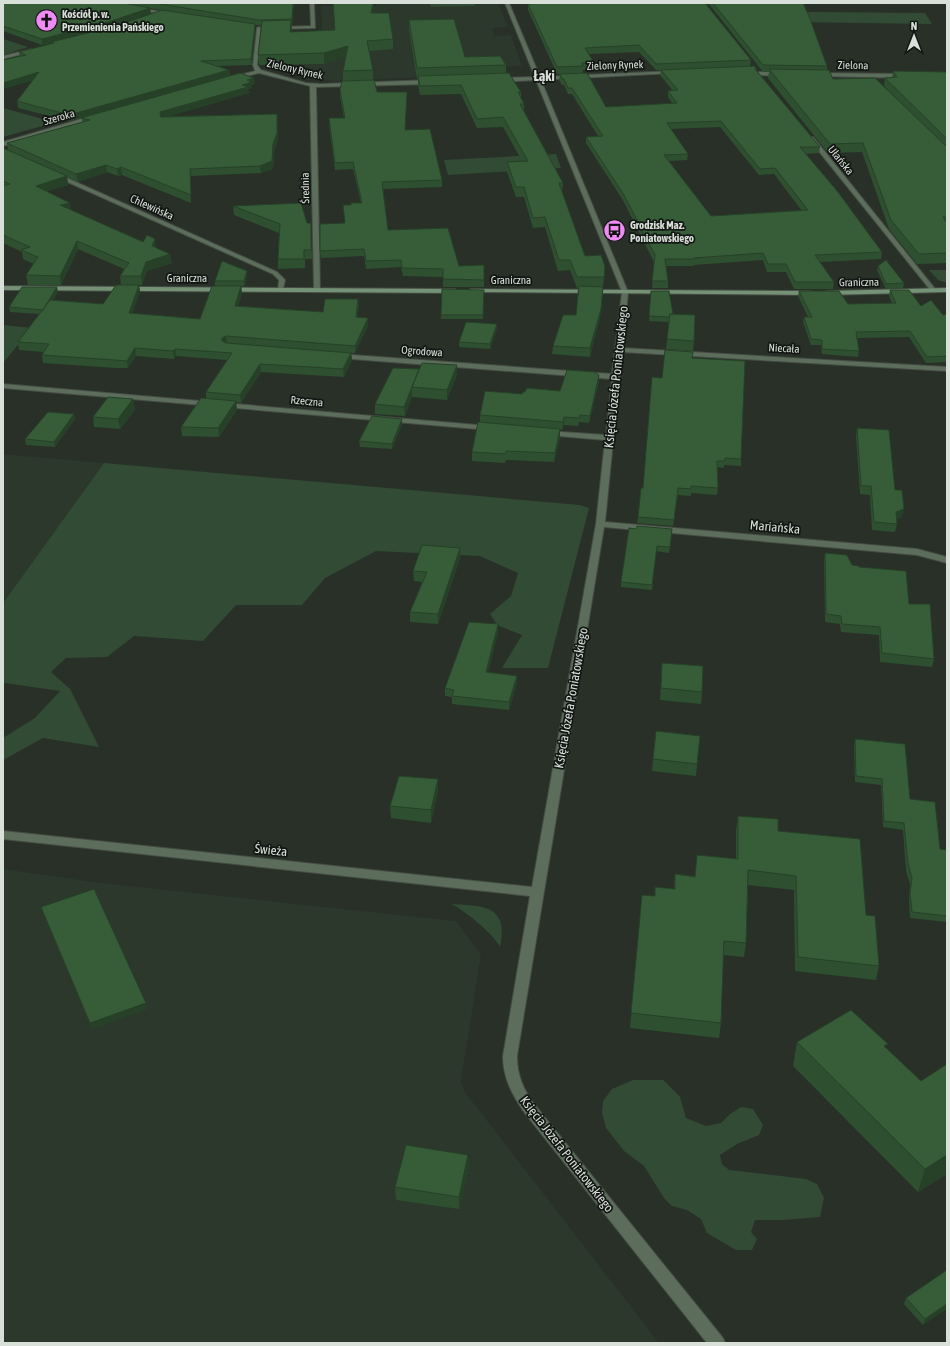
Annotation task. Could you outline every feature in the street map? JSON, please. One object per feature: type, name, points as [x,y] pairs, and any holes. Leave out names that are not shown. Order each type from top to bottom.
[{"type":"street","points":[[273,28],[313,27],[312,3]]},
{"type":"street","name":"Księcia Józefa Poniatowskiego","points":[[507,3],[625,292],[600,524],[578,660],[537,892],[509,1068],[512,1081],[528,1108],[717,1343]]},
{"type":"street","points":[[135,8],[179,15]]},
{"type":"street","points":[[154,16],[164,13]]},
{"type":"street","name":"Zielony Rynek","points":[[266,28],[256,27],[255,65],[256,69],[259,71],[313,85],[436,82]]},
{"type":"street","points":[[3,58],[37,49]]},
{"type":"street","points":[[222,81],[259,71]]},
{"type":"street","name":"Zielony Rynek","points":[[491,80],[678,72]]},
{"type":"street","points":[[764,80],[757,72],[788,74]]},
{"type":"street","name":"Zielona","points":[[810,75],[908,76]]},
{"type":"street","points":[[869,76],[875,82]]},
{"type":"street","name":"Średnia","points":[[313,85],[317,290]]},
{"type":"street","name":"Szeroka","points":[[3,144],[103,115]]},
{"type":"street","name":"Ułańska","points":[[807,133],[934,291]]},
{"type":"street","name":"Chlewińska","points":[[51,173],[275,273],[282,280],[280,290]]},
{"type":"street","name":"Graniczna","points":[[3,288],[861,293],[947,290]]},
{"type":"street","name":"Niecała","points":[[619,350],[947,369]]},
{"type":"street","name":"Ogrodowa","points":[[329,355],[616,378]]},
{"type":"street","name":"Rzeczna","points":[[3,386],[501,429]]},
{"type":"street","points":[[540,432],[610,438]]},
{"type":"street","name":"Mariańska","points":[[600,524],[917,552],[947,560]]},
{"type":"street","name":"Świeża","points":[[3,835],[537,892]]},
{"type":"shaded area","points":[[377,3],[498,3],[508,27],[492,28],[495,36],[511,35],[522,66],[427,69],[429,77],[334,81],[310,79],[270,68],[271,34],[322,31],[321,6],[376,6]]},
{"type":"shaded area","points":[[3,454],[104,463],[3,603]]},
{"type":"shaded area","points":[[3,869],[101,883],[456,921],[481,955],[461,1081],[465,1092],[659,1343],[3,1343]]},
{"type":"green space","points":[[430,3],[474,3],[475,6],[431,7]]},
{"type":"green space","points":[[721,11],[925,13],[932,24],[789,22]]},
{"type":"green space","points":[[3,39],[28,47],[3,55]]},
{"type":"green space","points":[[3,108],[50,121],[53,123],[3,137]]},
{"type":"green space","points":[[556,154],[561,168],[448,175],[444,160]]},
{"type":"green space","points":[[929,270],[947,270],[947,283],[938,280]]},
{"type":"green space","points":[[3,325],[32,328],[3,363]]},
{"type":"green space","points":[[104,463],[580,505],[589,508],[548,668],[502,668],[522,635],[497,625],[490,614],[511,596],[518,573],[480,556],[376,551],[325,578],[302,605],[236,605],[203,641],[134,636],[107,657],[66,658],[51,672],[70,689],[99,747],[43,738],[3,760],[3,738],[35,718],[60,691],[5,683],[3,684],[3,603]]},
{"type":"green space","points":[[451,904],[483,907],[491,910],[497,915],[501,923],[502,933],[500,947],[492,936],[478,923]]},
{"type":"green space","points":[[633,1080],[663,1080],[680,1097],[686,1118],[706,1126],[721,1123],[730,1114],[741,1107],[753,1109],[763,1125],[759,1135],[737,1144],[720,1155],[722,1164],[729,1170],[806,1179],[817,1184],[824,1198],[820,1217],[783,1220],[755,1220],[751,1232],[757,1239],[752,1250],[736,1250],[707,1233],[701,1219],[687,1210],[672,1206],[664,1198],[644,1166],[624,1151],[606,1128],[602,1113],[603,1101],[612,1089]]},
{"type":"building","points":[[3,3],[123,3],[150,8],[111,21],[42,39],[3,26]]},
{"type":"building","points":[[154,3],[293,3],[292,19],[259,20]]},
{"type":"building","points":[[333,3],[373,3],[371,13],[389,13],[393,39],[367,41],[373,70],[343,71],[348,46],[324,53],[258,55],[262,21],[291,20],[290,32],[335,30]]},
{"type":"building","points":[[705,3],[751,60],[656,64],[639,45],[585,48],[594,63],[582,63],[583,66],[557,67],[528,4]]},
{"type":"building","points":[[713,3],[803,3],[827,66],[763,65]]},
{"type":"building","points":[[162,10],[255,24],[251,59],[201,61],[229,70],[69,115],[17,101],[39,72],[3,83],[3,60],[26,55],[19,52],[54,43],[51,42],[116,26]]},
{"type":"building","points":[[454,19],[465,57],[500,56],[506,65],[417,68],[409,20]]},
{"type":"building","points":[[755,66],[756,70],[820,147],[800,147],[838,192],[882,252],[815,255],[834,282],[795,282],[786,264],[768,264],[763,253],[694,259],[665,259],[668,281],[652,281],[655,255],[624,195],[586,137],[603,136],[572,88],[568,88],[560,74],[587,73],[606,107],[677,103],[668,91],[678,90],[661,70]],"holes":[[[721,121],[760,169],[775,168],[808,210],[711,216],[664,155],[688,154],[667,123]]]},
{"type":"building","points":[[769,69],[829,70],[833,79],[875,78],[947,147],[947,217],[943,217],[947,223],[947,253],[919,254],[891,220],[863,143],[830,144]]},
{"type":"building","points":[[893,71],[947,72],[947,139],[885,78],[897,77]]},
{"type":"building","points":[[240,73],[254,78],[247,80],[252,82],[242,85],[248,87],[160,112],[161,117],[277,114],[277,133],[273,144],[272,161],[260,166],[190,169],[191,195],[121,167],[117,169],[106,165],[76,174],[7,143],[90,120],[81,118]]},
{"type":"building","points":[[509,73],[521,92],[518,92],[524,104],[520,104],[563,183],[559,183],[585,256],[601,255],[605,266],[604,277],[577,277],[570,260],[559,260],[545,217],[533,218],[524,187],[516,187],[507,162],[528,161],[503,117],[477,119],[461,85],[420,86],[418,76]]},
{"type":"building","points":[[374,80],[377,92],[407,92],[405,130],[430,129],[442,180],[382,182],[388,230],[448,228],[459,266],[484,265],[484,280],[443,279],[443,269],[402,268],[401,260],[366,261],[364,249],[320,251],[320,224],[345,223],[343,205],[362,203],[353,162],[335,163],[329,118],[345,118],[340,90],[342,81]]},
{"type":"building","points":[[3,148],[67,176],[36,186],[70,203],[60,205],[143,242],[147,235],[155,239],[152,246],[170,254],[146,262],[141,276],[120,276],[129,263],[77,241],[60,276],[26,275],[38,257],[21,250],[30,247],[3,235],[3,186],[10,184],[3,181]]},
{"type":"building","points":[[301,203],[307,223],[311,223],[311,250],[304,250],[304,259],[278,259],[280,224],[233,206]]},
{"type":"building","points":[[886,260],[904,283],[886,284],[878,266]]},
{"type":"building","points":[[222,261],[247,271],[244,281],[215,281]]},
{"type":"building","points":[[116,285],[139,285],[129,313],[200,319],[212,286],[241,286],[235,306],[323,312],[325,299],[358,299],[356,317],[368,318],[355,346],[226,336],[222,338],[222,341],[226,343],[351,353],[343,369],[260,364],[240,395],[206,392],[232,353],[135,348],[127,361],[42,355],[49,344],[18,342],[50,300],[103,304]]},
{"type":"building","points":[[579,286],[603,287],[601,309],[590,348],[553,346],[563,315],[576,315]]},
{"type":"building","points":[[22,287],[57,287],[43,310],[9,307]]},
{"type":"building","points":[[442,289],[484,290],[483,315],[441,315]]},
{"type":"building","points":[[890,290],[909,290],[921,306],[931,300],[943,315],[947,314],[947,356],[927,357],[910,331],[856,332],[859,351],[822,349],[822,340],[811,339],[804,317],[812,317],[799,291],[839,291],[848,304],[896,303]]},
{"type":"building","points":[[651,291],[669,291],[673,314],[670,314],[669,317],[649,316]]},
{"type":"building","points":[[670,314],[695,315],[694,341],[667,339]]},
{"type":"building","points":[[466,322],[497,324],[490,344],[459,342]]},
{"type":"building","points":[[665,350],[693,352],[692,358],[745,361],[741,459],[725,458],[725,461],[717,461],[718,488],[691,486],[691,489],[678,488],[674,520],[638,517],[641,488],[643,488],[652,377],[662,378]]},
{"type":"building","points":[[422,363],[457,365],[447,390],[412,387]]},
{"type":"building","points":[[393,368],[419,369],[404,407],[375,404]]},
{"type":"building","points":[[567,370],[595,372],[599,375],[590,416],[580,415],[579,418],[564,417],[563,422],[480,415],[485,391],[522,394],[527,388],[560,391]]},
{"type":"building","points":[[108,397],[133,399],[118,419],[93,417]]},
{"type":"building","points":[[201,398],[236,401],[218,428],[181,427]]},
{"type":"building","points":[[48,412],[74,414],[54,442],[25,439]]},
{"type":"building","points":[[372,416],[402,419],[392,444],[359,441]]},
{"type":"building","points":[[478,422],[560,429],[555,453],[506,451],[505,454],[472,452]]},
{"type":"building","points":[[857,428],[889,430],[895,490],[902,490],[904,509],[896,512],[897,524],[874,522],[871,486],[861,486]]},
{"type":"building","points":[[637,526],[672,529],[670,547],[657,546],[652,585],[621,582],[629,528],[636,529]]},
{"type":"building","points":[[422,545],[460,548],[438,614],[410,612],[427,572],[413,571]]},
{"type":"building","points":[[825,553],[847,555],[852,565],[859,567],[906,571],[909,604],[930,604],[934,659],[882,653],[880,627],[842,624],[841,616],[826,614]]},
{"type":"building","points":[[469,622],[498,624],[486,672],[517,676],[509,702],[452,696],[454,690],[445,688]]},
{"type":"building","points":[[662,663],[703,666],[702,692],[661,688]]},
{"type":"building","points":[[656,731],[700,736],[697,764],[653,759]]},
{"type":"building","points":[[855,739],[905,744],[910,799],[935,802],[940,849],[947,850],[947,916],[912,912],[910,893],[912,878],[908,864],[904,823],[884,821],[882,779],[856,776]]},
{"type":"building","points":[[399,776],[438,779],[431,810],[390,806]]},
{"type":"building","points":[[738,816],[778,819],[778,831],[860,839],[866,915],[875,916],[879,966],[798,957],[796,876],[748,870],[746,943],[724,941],[721,1023],[631,1013],[642,895],[655,896],[655,887],[675,889],[675,874],[695,877],[697,855],[738,859]]},
{"type":"building","points":[[94,889],[146,1003],[90,1023],[41,907]]},
{"type":"building","points":[[851,1010],[888,1044],[884,1046],[921,1081],[947,1064],[947,1155],[925,1169],[797,1042]]},
{"type":"building","points":[[406,1145],[468,1155],[459,1197],[395,1187]]},
{"type":"building","points":[[947,1270],[947,1304],[925,1319],[906,1298]]},
{"type":"place","name":"Kościół p. w. Przemienienia Pańskiego","points":[[47,20]]},
{"type":"place","name":"Grodzisk Maz. Poniatowskiego","points":[[614,231]]},
{"type":"district","name":"Łąki","points":[[544,76]]}]
